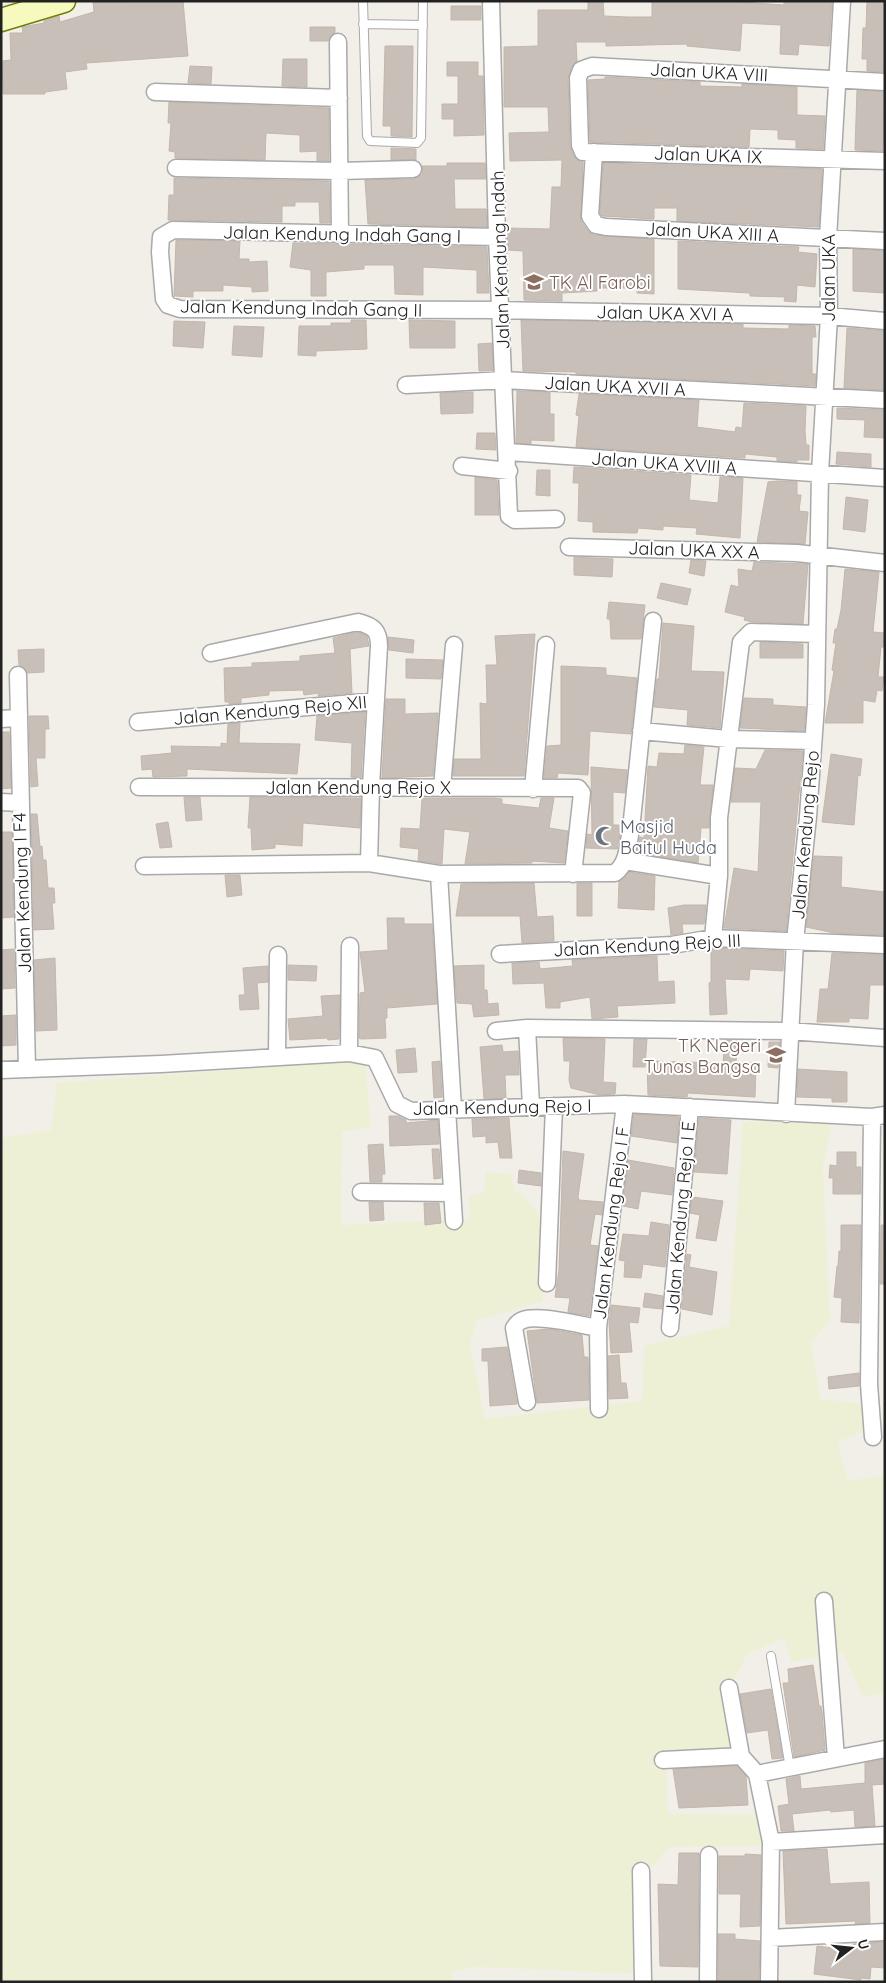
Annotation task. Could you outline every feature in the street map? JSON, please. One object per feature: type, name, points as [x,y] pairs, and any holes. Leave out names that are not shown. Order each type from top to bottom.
[{"type":"main road","points":[[1,20],[64,1]]},
{"type":"street","name":"Jalan Kendung Indah","points":[[491,1],[497,237],[511,518],[515,520],[556,519]]},
{"type":"street","name":"Jalan UKA","points":[[820,556],[820,473],[829,316],[828,238],[842,1]]},
{"type":"street","points":[[338,42],[340,235]]},
{"type":"street","name":"Jalan UKA VIII","points":[[589,152],[580,145],[578,78],[581,70],[592,66],[885,82]]},
{"type":"street","points":[[155,92],[338,98]]},
{"type":"street","name":"Jalan UKA IX","points":[[589,152],[885,161]]},
{"type":"street","name":"Jalan UKA XIII A","points":[[589,152],[590,216],[596,225],[885,241]]},
{"type":"street","points":[[176,168],[339,171],[413,169]]},
{"type":"street","name":"Jalan Kendung Indah Gang II","points":[[186,231],[173,230],[161,237],[160,252],[164,299],[168,305],[180,310],[501,310]]},
{"type":"street","name":"Jalan Kendung Indah Gang I","points":[[186,231],[497,237]]},
{"type":"street","name":"Jalan UKA XVI A","points":[[501,310],[829,316],[885,321]]},
{"type":"street","name":"Jalan UKA XVII A","points":[[406,385],[505,380],[885,400]]},
{"type":"street","name":"Jalan UKA XVIII A","points":[[508,452],[885,478]]},
{"type":"street","points":[[462,466],[509,471]]},
{"type":"street","name":"Jalan UKA XX A","points":[[569,547],[797,553],[885,563]]},
{"type":"street","name":"Jalan Kendung Rejo","points":[[786,1114],[795,941],[808,817],[816,701],[816,634],[820,556]]},
{"type":"street","points":[[144,866],[369,863],[439,874],[615,874],[625,861],[652,621]]},
{"type":"street","points":[[211,653],[358,622],[369,625],[379,635],[376,701]]},
{"type":"street","points":[[713,938],[719,876],[719,818],[728,739],[743,639],[751,632],[816,634]]},
{"type":"street","points":[[442,788],[454,645]]},
{"type":"street","points":[[533,789],[546,645]]},
{"type":"street","name":"Jalan Kendung I F4","points":[[18,675],[9,718],[20,803],[26,1069]]},
{"type":"street","name":"Jalan Kendung Rejo XII","points":[[138,722],[376,701],[369,863]]},
{"type":"street","points":[[641,731],[728,739],[813,740]]},
{"type":"street","name":"Jalan Kendung Rejo X","points":[[139,787],[371,786],[578,788],[582,793],[573,874]]},
{"type":"street","points":[[1,802],[20,803]]},
{"type":"street","points":[[625,861],[719,876]]},
{"type":"street","points":[[439,874],[454,1221]]},
{"type":"street","name":"Jalan Kendung Rejo III","points":[[500,954],[672,945],[713,938],[885,945]]},
{"type":"street","points":[[348,1053],[350,946]]},
{"type":"street","points":[[277,1057],[278,955]]},
{"type":"street","points":[[527,1028],[531,1106]]},
{"type":"street","points":[[496,1031],[527,1028],[789,1030],[885,1038]]},
{"type":"street","name":"Jalan Kendung Rejo I","points":[[1,1070],[161,1064],[348,1053],[375,1058],[397,1104],[411,1111],[625,1104],[786,1114],[878,1116]]},
{"type":"street","name":"Jalan Kendung Rejo I F","points":[[527,1402],[514,1328],[518,1323],[522,1320],[534,1318],[598,1328],[625,1104]]},
{"type":"street","points":[[547,1284],[554,1106]]},
{"type":"street","name":"Jalan Kendung Rejo I E","points":[[670,1328],[690,1108]]},
{"type":"street","points":[[873,1437],[869,1384],[878,1340],[878,1116]]},
{"type":"street","points":[[361,1192],[452,1193]]},
{"type":"street","points":[[598,1328],[599,1409]]},
{"type":"street","points":[[824,1601],[836,1758]]},
{"type":"street","points":[[729,1688],[741,1756],[757,1774],[771,1842],[769,1982]]},
{"type":"street","points":[[757,1774],[885,1749]]},
{"type":"street","points":[[663,1760],[741,1756]]},
{"type":"street","points":[[771,1842],[885,1835]]},
{"type":"street","points":[[708,1982],[709,1855]]},
{"type":"street","points":[[641,1871],[643,1982]]},
{"type":"street","points":[[770,1938],[885,1932]]},
{"type":"lane","points":[[363,1],[368,139],[416,143],[421,138],[423,1]]},
{"type":"lane","points":[[363,24],[423,25]]},
{"type":"lane","points":[[771,1656],[790,1768]]},
{"type":"green space","points":[[365,1060],[371,1127],[342,1132],[341,1225],[470,1219],[469,1195],[484,1193],[486,1172],[511,1174],[515,1192],[522,1194],[540,1216],[545,1243],[543,1301],[476,1321],[470,1345],[485,1419],[642,1401],[644,1346],[729,1326],[743,1122],[825,1120],[831,1130],[823,1165],[830,1321],[811,1342],[820,1399],[864,1404],[869,1429],[838,1442],[848,1481],[885,1475],[885,1693],[863,1697],[843,1653],[792,1662],[784,1638],[747,1654],[731,1687],[743,1749],[666,1756],[668,1814],[763,1815],[765,1846],[669,1847],[645,1874],[646,1974],[475,1967],[450,1973],[454,1982],[1,1982],[1,1138],[51,1130],[57,1083]]},
{"type":"building","points":[[183,1],[188,56],[86,63],[87,69],[65,72],[67,89],[45,92],[45,94],[3,94],[2,61],[11,60],[10,33],[23,33],[22,27],[44,23],[44,21],[59,16],[60,22],[94,12],[93,2]]},
{"type":"building","points":[[588,1],[603,1],[604,16],[652,17],[652,1],[726,1],[784,5],[784,1],[832,1],[829,46],[799,44],[798,55],[780,54],[781,25],[742,23],[740,51],[687,46],[687,44],[606,46],[606,42],[576,42],[577,61],[572,66],[568,78],[570,146],[574,156],[583,162],[581,221],[588,231],[594,235],[654,239],[654,294],[637,293],[637,288],[597,288],[597,291],[562,293],[562,301],[524,300],[523,251],[508,250],[507,228],[550,229],[552,187],[561,187],[562,160],[510,161],[509,133],[549,132],[548,107],[504,107],[504,47],[538,46],[538,10],[588,10]]},
{"type":"building","points":[[867,1],[885,1],[885,72],[867,71],[867,59],[862,59],[863,28],[866,28]]},
{"type":"building","points":[[451,6],[481,6],[481,20],[451,20]]},
{"type":"building","points":[[310,27],[335,27],[335,33],[328,41],[310,41]]},
{"type":"building","points":[[385,46],[413,46],[412,137],[391,136],[391,126],[383,126]]},
{"type":"building","points":[[283,59],[307,59],[307,87],[282,86]]},
{"type":"building","points":[[447,62],[478,62],[478,76],[483,76],[484,135],[454,136],[454,119],[442,119],[442,104],[458,104],[458,76],[447,76]]},
{"type":"building","points":[[190,66],[212,67],[211,84],[188,83]]},
{"type":"building","points":[[605,77],[700,82],[700,86],[742,87],[742,84],[797,87],[797,115],[825,116],[823,149],[796,148],[796,140],[778,139],[778,130],[750,129],[749,147],[590,142],[588,80],[605,79]]},
{"type":"building","points":[[857,90],[885,92],[883,151],[855,150]]},
{"type":"building","points":[[169,102],[329,108],[329,161],[317,161],[317,151],[300,152],[300,135],[266,133],[265,160],[175,158],[175,152],[169,151],[171,123],[168,123]]},
{"type":"building","points":[[391,148],[416,149],[416,160],[391,160]]},
{"type":"building","points":[[447,163],[485,163],[486,179],[454,179],[455,209],[486,209],[487,227],[368,224],[365,180],[414,179],[422,174],[422,166],[447,166]]},
{"type":"building","points":[[603,163],[822,169],[819,227],[677,221],[677,208],[654,208],[654,219],[602,216],[600,213]]},
{"type":"building","points":[[174,178],[329,181],[330,223],[320,223],[319,202],[295,202],[295,206],[282,206],[282,222],[168,220],[169,195],[174,195]]},
{"type":"building","points":[[176,240],[240,241],[239,259],[249,259],[249,262],[267,261],[268,291],[252,292],[252,287],[223,285],[223,291],[193,291],[193,297],[174,296]]},
{"type":"building","points":[[678,241],[799,247],[798,252],[817,254],[815,287],[797,285],[796,302],[784,301],[785,297],[750,296],[750,293],[678,289]]},
{"type":"building","points":[[293,243],[487,247],[489,293],[477,293],[477,270],[423,267],[423,295],[395,294],[394,265],[364,265],[364,269],[326,272],[326,296],[311,296],[311,270],[290,267]]},
{"type":"building","points":[[853,249],[885,251],[885,293],[853,291]]},
{"type":"building","points":[[351,320],[366,320],[367,349],[316,351],[316,356],[298,355],[299,326],[331,326],[331,323],[351,323]]},
{"type":"building","points":[[409,320],[455,321],[455,348],[410,348]]},
{"type":"building","points":[[521,320],[743,324],[743,328],[789,329],[789,325],[815,326],[816,337],[812,337],[812,374],[816,374],[815,386],[576,374],[576,372],[523,371]]},
{"type":"building","points":[[174,321],[205,322],[203,348],[173,346]]},
{"type":"building","points":[[234,326],[264,327],[262,357],[232,355]]},
{"type":"building","points":[[847,328],[885,331],[885,390],[844,388]]},
{"type":"building","points":[[492,343],[493,371],[479,371],[478,344]]},
{"type":"building","points":[[517,391],[550,392],[550,414],[554,414],[554,441],[531,440],[531,444],[516,443]]},
{"type":"building","points":[[473,392],[473,413],[441,414],[440,393]]},
{"type":"building","points":[[579,394],[699,400],[697,427],[735,432],[736,427],[742,428],[744,403],[806,406],[805,431],[806,445],[809,445],[809,460],[797,460],[797,462],[777,461],[777,457],[745,454],[745,458],[576,447],[579,416],[576,415]]},
{"type":"building","points":[[837,408],[885,410],[885,438],[864,437],[865,420],[837,419]]},
{"type":"building","points":[[477,433],[495,433],[496,450],[476,449]]},
{"type":"building","points":[[837,452],[871,454],[871,467],[836,464]]},
{"type":"building","points":[[574,467],[691,475],[689,500],[718,503],[720,477],[743,478],[740,538],[696,534],[697,528],[663,526],[663,530],[638,528],[637,533],[593,532],[593,522],[578,521],[579,483],[573,483]]},
{"type":"building","points":[[537,470],[550,470],[550,496],[536,495]]},
{"type":"building","points":[[475,477],[497,480],[499,515],[475,515]]},
{"type":"building","points":[[768,482],[797,482],[797,495],[801,495],[799,511],[808,512],[805,544],[757,542]]},
{"type":"building","points":[[846,497],[868,500],[865,532],[843,529]]},
{"type":"building","points":[[574,557],[613,559],[612,577],[574,575]]},
{"type":"building","points":[[691,560],[706,561],[704,576],[689,573]]},
{"type":"building","points":[[754,562],[808,564],[803,624],[752,622],[744,620],[745,617],[725,612],[731,585],[739,587],[738,569],[752,571]]},
{"type":"building","points":[[845,569],[879,572],[873,632],[885,633],[885,647],[881,647],[878,677],[884,677],[882,691],[877,690],[875,702],[863,700],[863,723],[825,723],[834,671],[832,670],[836,643],[833,643],[841,610]]},
{"type":"building","points":[[661,583],[691,589],[687,605],[657,598]]},
{"type":"building","points":[[609,602],[645,605],[641,639],[611,639],[610,619],[607,619]]},
{"type":"building","points":[[663,623],[694,626],[691,671],[724,672],[720,728],[687,725],[688,710],[654,707],[657,679],[659,679]]},
{"type":"building","points":[[358,632],[367,636],[369,646],[350,649],[352,693],[318,696],[319,693],[304,695],[303,690],[269,691],[269,695],[241,698],[241,703],[229,704],[229,702],[225,702],[224,668],[252,667],[252,663],[300,661],[300,656],[335,653],[333,638]]},
{"type":"building","points":[[535,634],[524,776],[453,776],[454,759],[481,759],[480,703],[487,704],[486,665],[497,665],[495,636]]},
{"type":"building","points":[[388,637],[414,640],[413,653],[389,650]]},
{"type":"building","points":[[760,642],[803,644],[803,658],[760,658]]},
{"type":"building","points":[[44,649],[44,672],[27,673],[19,665],[18,650]]},
{"type":"building","points":[[406,659],[443,660],[441,679],[406,678]]},
{"type":"building","points":[[561,666],[606,668],[606,675],[637,678],[631,734],[590,731],[588,775],[558,773],[557,778],[544,778],[547,746],[561,745]]},
{"type":"building","points":[[744,698],[773,699],[773,705],[806,707],[804,731],[740,728]]},
{"type":"building","points":[[386,699],[405,699],[405,714],[438,713],[433,776],[382,778]]},
{"type":"building","points":[[365,712],[361,778],[351,777],[352,743],[315,740],[317,716]]},
{"type":"building","points":[[29,716],[48,716],[49,729],[45,729],[45,758],[36,758],[38,786],[31,787]]},
{"type":"building","points":[[240,723],[239,743],[300,744],[297,774],[187,769],[187,776],[153,777],[152,769],[142,770],[141,756],[172,753],[171,746],[221,747],[221,743],[227,744],[228,724]]},
{"type":"building","points":[[1,732],[9,732],[11,788],[1,789]]},
{"type":"building","points":[[685,745],[704,747],[700,785],[713,785],[709,828],[701,828],[698,863],[637,853],[640,837],[644,838],[648,766],[657,767],[659,753],[684,754]]},
{"type":"building","points":[[765,750],[803,751],[786,931],[724,928],[734,868],[758,872],[761,802],[731,802],[735,768],[756,769]]},
{"type":"building","points":[[831,754],[862,759],[860,776],[858,775],[854,825],[822,822]]},
{"type":"building","points":[[591,767],[627,770],[625,793],[613,792],[613,825],[619,825],[620,835],[617,849],[586,848],[587,834],[592,835]]},
{"type":"building","points":[[184,797],[200,797],[202,820],[186,821]]},
{"type":"building","points":[[250,797],[361,798],[360,828],[303,823],[302,846],[275,844],[275,848],[252,850],[251,828],[248,828]]},
{"type":"building","points":[[422,798],[494,798],[502,799],[502,804],[539,808],[541,798],[554,798],[549,828],[568,831],[564,863],[532,861],[532,863],[465,864],[470,832],[444,829],[442,864],[418,861],[419,849],[400,847],[401,828],[420,829]]},
{"type":"building","points":[[31,814],[37,814],[40,847],[42,846],[43,860],[46,860],[48,888],[54,888],[55,903],[52,903],[54,929],[34,930]]},
{"type":"building","points":[[168,822],[172,847],[160,848],[156,824]]},
{"type":"building","points":[[1,832],[12,832],[14,917],[1,918]]},
{"type":"building","points":[[814,856],[842,857],[841,887],[885,892],[885,935],[834,933],[806,927]]},
{"type":"building","points":[[629,872],[655,876],[654,910],[618,908],[619,882]]},
{"type":"building","points":[[225,875],[240,875],[242,895],[227,897]]},
{"type":"building","points":[[534,883],[537,917],[553,916],[554,941],[522,943],[520,916],[456,916],[461,884]]},
{"type":"building","points":[[577,883],[592,883],[592,916],[577,916]]},
{"type":"building","points":[[684,905],[706,905],[704,924],[682,924],[683,933],[671,935],[668,908]]},
{"type":"building","points":[[387,918],[404,918],[404,924],[432,924],[437,1004],[387,1008],[387,1018],[385,1018],[386,1038],[361,1039],[359,1038],[360,993],[365,992],[360,952],[388,950]]},
{"type":"building","points":[[711,948],[784,951],[783,971],[750,969],[749,980],[725,979],[727,1014],[710,1015]]},
{"type":"building","points":[[14,949],[15,988],[1,989],[1,950]]},
{"type":"building","points":[[832,953],[885,955],[885,985],[870,985],[868,1019],[849,1018],[849,1022],[817,1022],[820,989],[828,989]]},
{"type":"building","points":[[657,956],[658,982],[674,981],[675,1003],[617,1006],[618,1017],[592,1019],[590,997],[560,1002],[560,1008],[546,1008],[544,983],[513,984],[512,963],[539,962],[540,969],[573,966],[572,960]]},
{"type":"building","points":[[55,958],[57,1030],[36,1031],[34,960]]},
{"type":"building","points":[[288,965],[317,966],[316,981],[288,980]]},
{"type":"building","points":[[484,965],[484,990],[487,990],[488,1004],[498,1003],[499,1015],[474,1017],[472,1004],[457,1003],[454,966]]},
{"type":"building","points":[[268,966],[268,982],[257,983],[259,1009],[240,1010],[239,995],[245,995],[243,968]]},
{"type":"building","points":[[340,995],[339,1039],[290,1040],[288,1019],[323,1016],[321,996]]},
{"type":"building","points":[[16,1015],[16,1045],[1,1046],[1,1016]]},
{"type":"building","points":[[563,1038],[605,1039],[603,1082],[616,1083],[615,1094],[600,1095],[571,1088],[569,1080],[570,1061],[564,1061]]},
{"type":"building","points":[[634,1039],[647,1039],[645,1067],[633,1067]]},
{"type":"building","points":[[725,1040],[738,1040],[736,1062],[756,1063],[755,1097],[688,1093],[687,1097],[648,1095],[647,1061],[723,1063]]},
{"type":"building","name":"TK Negeri Tunas Bangsa","points":[[769,1042],[780,1042],[778,1068],[768,1067]]},
{"type":"building","points":[[502,1045],[503,1052],[518,1051],[519,1075],[505,1075],[506,1098],[484,1099],[480,1047]]},
{"type":"building","points":[[415,1048],[417,1072],[398,1073],[396,1050]]},
{"type":"building","points":[[440,1061],[442,1097],[434,1098],[432,1062]]},
{"type":"building","points":[[798,1069],[847,1072],[847,1102],[832,1102],[832,1098],[797,1097]]},
{"type":"building","points":[[634,1114],[679,1117],[677,1143],[631,1136]]},
{"type":"building","points":[[389,1116],[398,1116],[406,1120],[406,1123],[438,1120],[439,1144],[390,1146]]},
{"type":"building","points":[[509,1118],[512,1158],[500,1158],[498,1142],[486,1143],[486,1136],[473,1137],[472,1119]]},
{"type":"building","points":[[699,1118],[731,1120],[727,1174],[694,1172]]},
{"type":"building","points":[[383,1144],[385,1174],[382,1174],[382,1182],[370,1182],[368,1145]]},
{"type":"building","points":[[432,1149],[439,1149],[441,1178],[434,1179]]},
{"type":"building","points":[[563,1151],[584,1154],[579,1200],[603,1202],[602,1215],[595,1214],[590,1245],[598,1246],[589,1316],[568,1312],[570,1298],[555,1297],[559,1270]]},
{"type":"building","points":[[837,1152],[856,1152],[856,1167],[861,1167],[861,1194],[833,1194],[833,1178],[829,1178],[830,1165],[837,1166]]},
{"type":"building","points":[[628,1160],[674,1168],[672,1195],[641,1191],[638,1209],[623,1206]]},
{"type":"building","points":[[519,1170],[541,1173],[541,1186],[518,1183]]},
{"type":"building","points":[[692,1197],[723,1201],[716,1241],[696,1238],[700,1215],[690,1213]]},
{"type":"building","points":[[369,1202],[383,1202],[384,1220],[370,1221]]},
{"type":"building","points":[[424,1203],[439,1203],[441,1223],[425,1225]]},
{"type":"building","points":[[651,1222],[669,1225],[665,1267],[643,1264],[641,1278],[624,1277],[625,1261],[619,1260],[623,1234],[649,1236]]},
{"type":"building","points":[[841,1225],[861,1225],[859,1323],[841,1322],[842,1298],[834,1297],[839,1251],[841,1251]]},
{"type":"building","points":[[881,1225],[885,1225],[885,1284],[880,1284]]},
{"type":"building","points":[[687,1254],[691,1255],[689,1267],[717,1272],[712,1315],[682,1309]]},
{"type":"building","points":[[645,1293],[663,1296],[662,1309],[643,1307]]},
{"type":"building","points":[[611,1305],[640,1308],[638,1323],[629,1322],[632,1352],[611,1353],[609,1324]]},
{"type":"building","points":[[549,1329],[582,1335],[584,1357],[588,1357],[589,1400],[537,1403],[527,1331]]},
{"type":"building","points":[[507,1347],[517,1404],[490,1406],[488,1361],[482,1361],[482,1349]]},
{"type":"building","points":[[619,1355],[621,1383],[626,1383],[628,1398],[609,1399],[608,1356]]},
{"type":"building","points":[[859,1373],[859,1386],[829,1389],[828,1377]]},
{"type":"building","points":[[813,1665],[819,1706],[821,1706],[822,1712],[825,1750],[794,1757],[783,1683],[789,1683],[788,1669]]},
{"type":"building","points":[[771,1689],[783,1758],[772,1759],[768,1730],[747,1733],[740,1694]]},
{"type":"building","points":[[885,1759],[885,1784],[872,1785],[875,1826],[855,1827],[854,1810],[831,1812],[830,1810],[792,1814],[794,1831],[781,1831],[778,1806],[789,1804],[786,1779],[800,1776],[801,1789],[865,1783],[865,1763]]},
{"type":"building","points":[[737,1766],[746,1776],[748,1805],[679,1808],[673,1769]]},
{"type":"building","points":[[827,1849],[830,1884],[869,1882],[870,1923],[855,1924],[856,1921],[786,1924],[783,1851]]},
{"type":"building","points":[[679,1853],[699,1853],[698,1967],[660,1966],[658,1884],[678,1885]]},
{"type":"building","points":[[745,1854],[761,1855],[760,1926],[740,1927],[741,1894],[719,1894],[719,1856],[745,1856]]},
{"type":"building","points":[[718,1934],[735,1934],[735,1939],[760,1941],[759,1982],[718,1982]]},
{"type":"building","points":[[885,1942],[885,1968],[871,1967],[870,1979],[861,1978],[861,1980],[814,1974],[817,1946],[841,1949],[841,1946],[853,1948],[853,1944]]},
{"type":"place","name":"TK Al Farobi","points":[[534,282]]},
{"type":"place","name":"Masjid Baitul Huda","points":[[605,836]]},
{"type":"place","name":"TK Negeri Tunas Bangsa","points":[[776,1055]]}]
